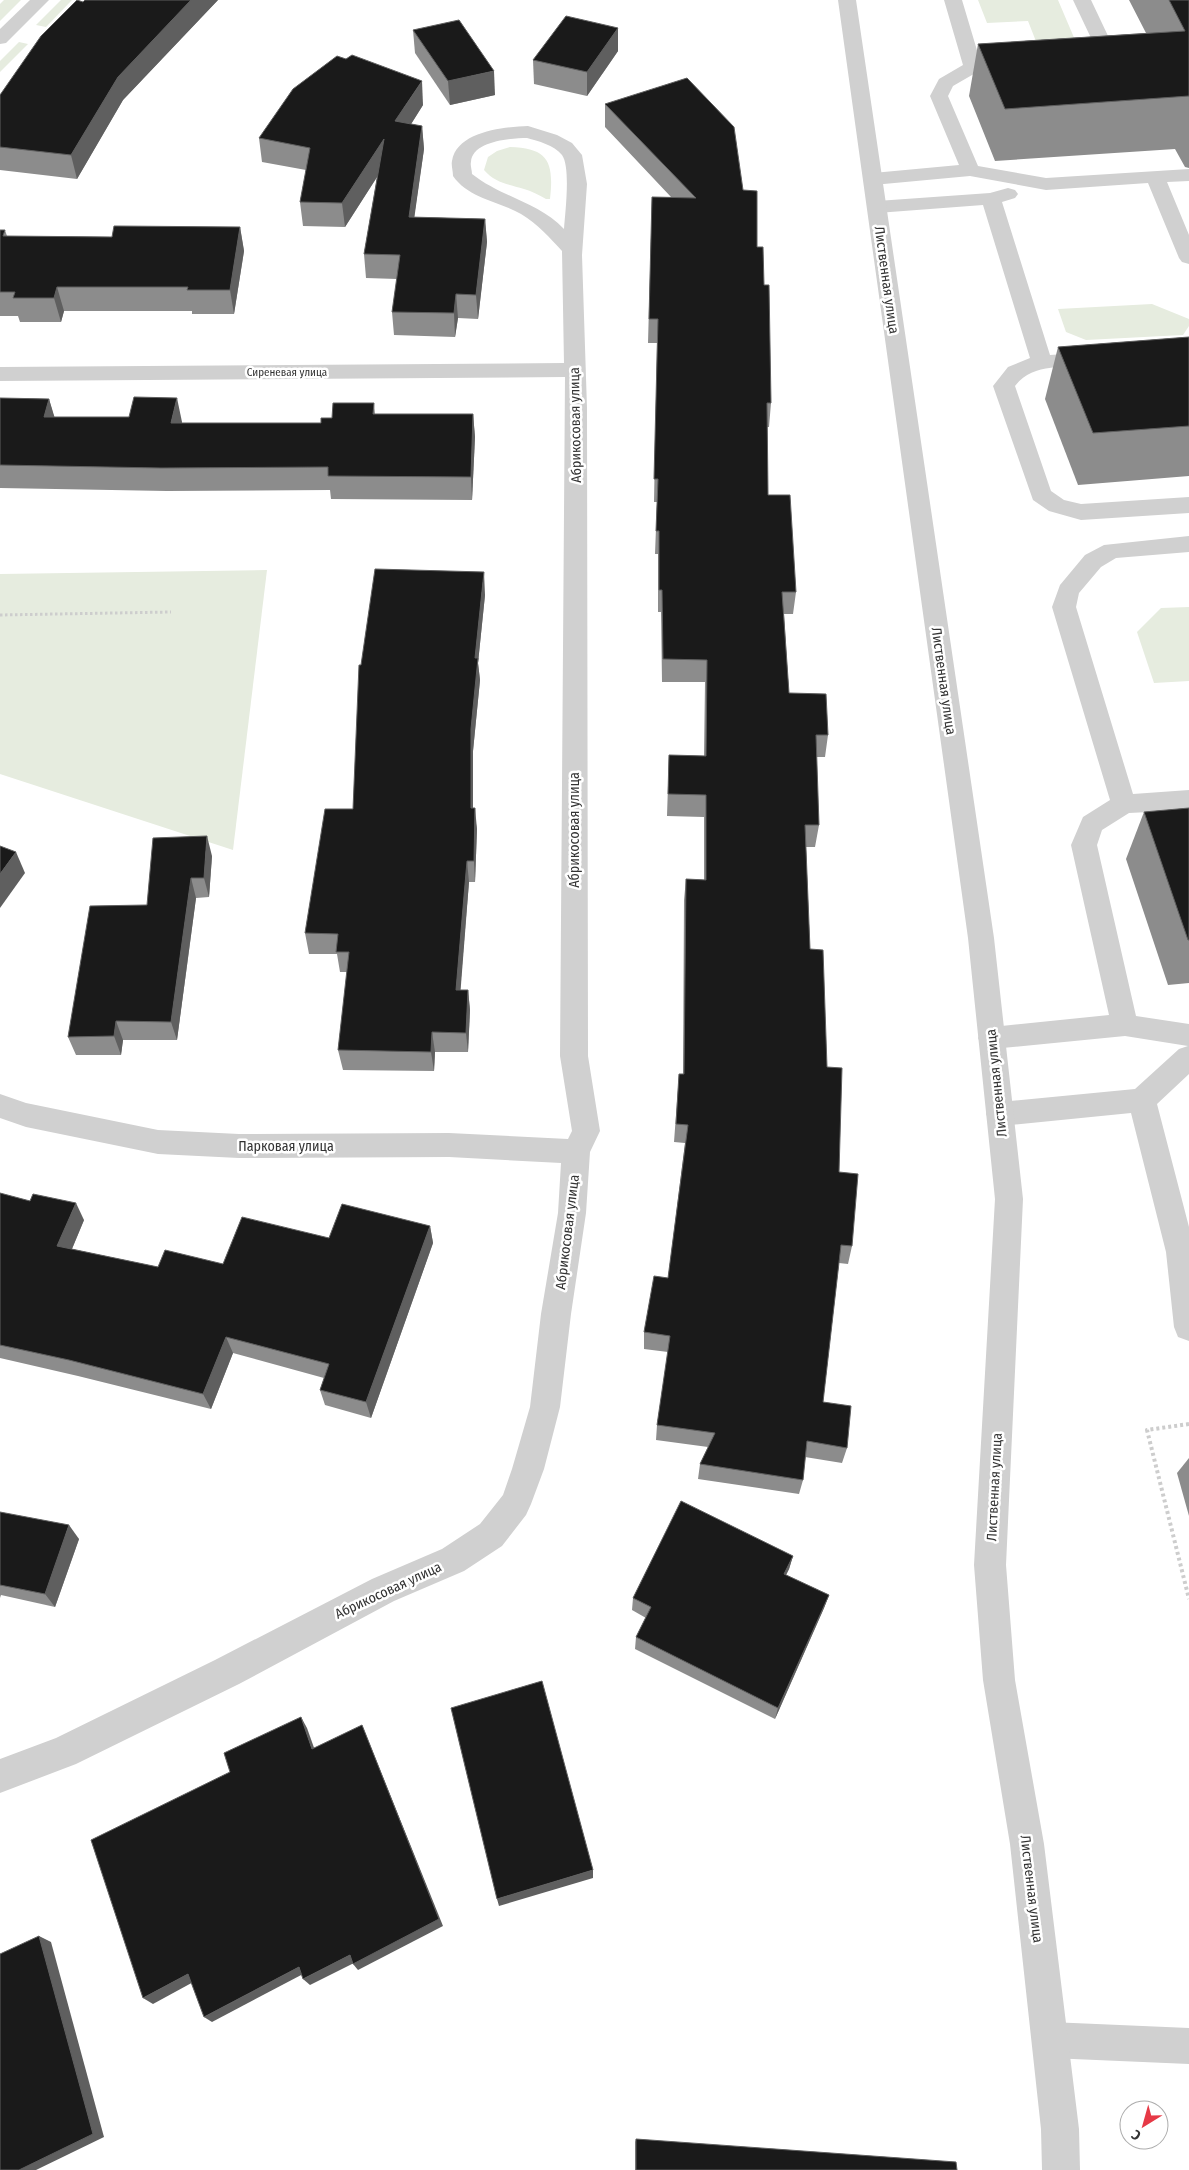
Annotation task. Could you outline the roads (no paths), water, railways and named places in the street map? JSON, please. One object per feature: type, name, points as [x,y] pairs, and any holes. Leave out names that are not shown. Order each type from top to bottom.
[{"type":"street","points":[[0,39],[40,0]]},
{"type":"street","name":"Лиственная улица","points":[[847,0],[981,938],[1009,1199],[990,1565],[999,1680],[1027,1844],[1060,2129],[1062,2170]]},
{"type":"street","points":[[952,0],[973,67]]},
{"type":"street","points":[[1059,65],[1087,58],[1098,50],[1100,38],[1082,0]]},
{"type":"street","points":[[970,170],[939,96],[945,83],[973,67],[992,66]]},
{"type":"street","name":"Абрикосовая улица","points":[[0,1776],[64,1752],[227,1672],[384,1590],[453,1560],[491,1535],[515,1504],[528,1469],[545,1407],[556,1314],[572,1213],[576,1152],[586,1131],[574,1056],[574,370],[572,250],[577,184],[572,155],[565,147],[528,132],[504,133],[483,139],[466,150],[461,161],[463,176],[479,189],[528,210],[550,226],[572,250]]},
{"type":"street","points":[[873,179],[970,170],[1046,184]]},
{"type":"street","points":[[877,207],[991,199],[1046,184],[1189,175]]},
{"type":"street","points":[[1155,177],[1189,258]]},
{"type":"street","points":[[991,199],[1042,362]]},
{"type":"street","points":[[1111,358],[1042,362],[1020,368],[1010,376],[1004,386],[1041,495],[1057,506],[1081,512],[1189,505]]},
{"type":"street","name":"Сиреневая улица","points":[[0,374],[574,370]]},
{"type":"street","points":[[1124,804],[1064,607],[1068,591],[1094,561],[1112,551],[1189,544]]},
{"type":"street","points":[[1125,1025],[1084,845],[1092,824],[1124,804],[1189,800]]},
{"type":"street","points":[[992,1038],[1125,1025],[1189,1035]]},
{"type":"street","points":[[1000,1114],[1142,1100],[1189,1057]]},
{"type":"street","points":[[1142,1100],[1181,1252],[1189,1327]]},
{"type":"street","name":"Парковая улица","points":[[0,1106],[26,1115],[158,1142],[248,1146],[448,1145],[576,1152]]},
{"type":"street","points":[[1050,2040],[1189,2046]]}]
